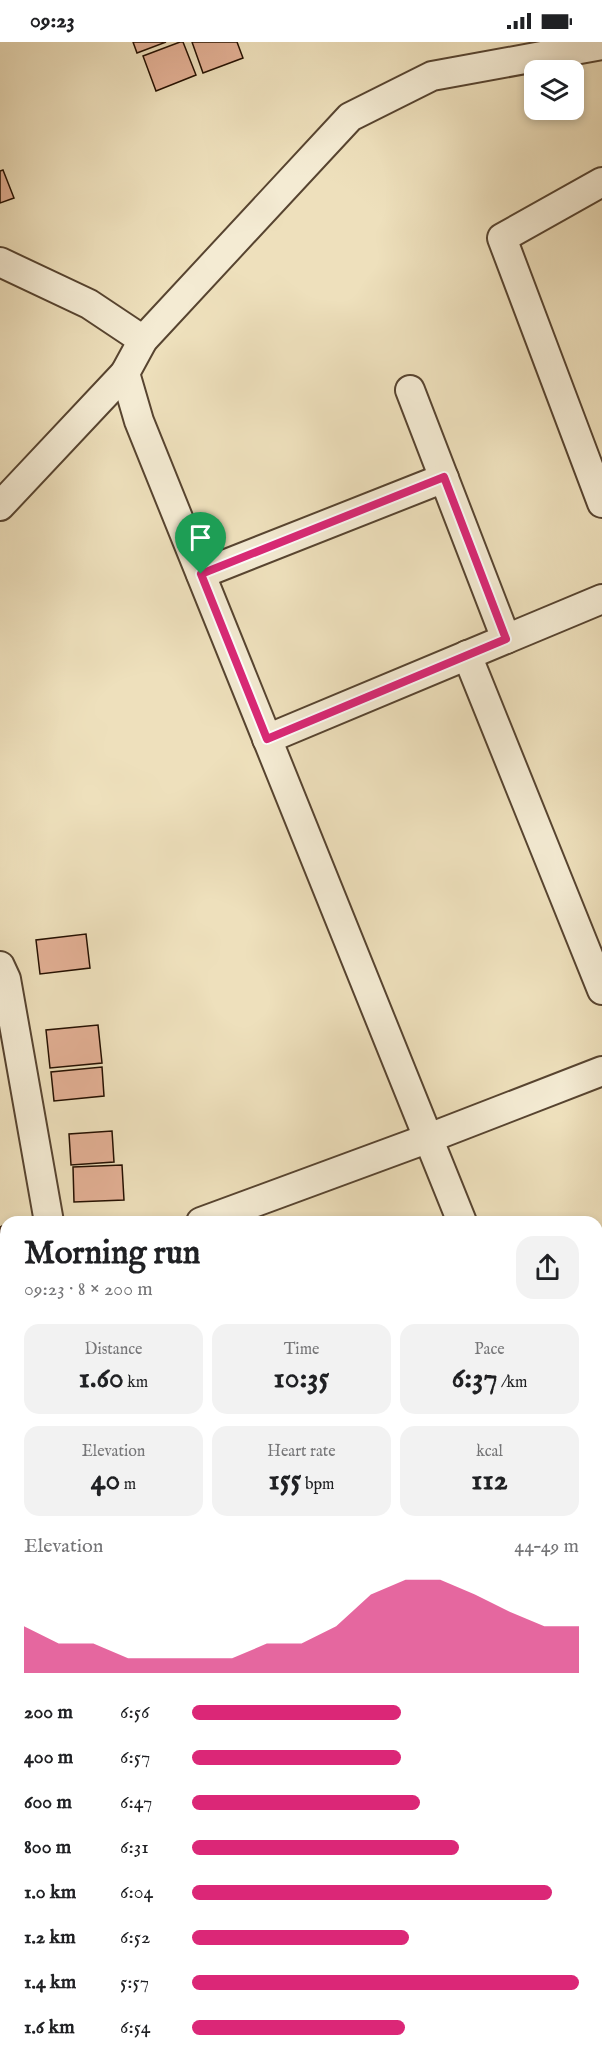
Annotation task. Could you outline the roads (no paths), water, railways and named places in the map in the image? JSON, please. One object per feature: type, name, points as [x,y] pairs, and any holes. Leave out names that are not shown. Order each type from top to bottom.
[{"type":"street","points":[[0,506],[125,373],[143,340],[350,117],[432,76],[602,45]]},
{"type":"street","points":[[602,182],[502,238],[602,503]]},
{"type":"street","points":[[0,262],[89,304],[143,340]]},
{"type":"street","points":[[125,373],[139,421],[460,1216]]},
{"type":"street","points":[[410,390],[506,639]]},
{"type":"street","points":[[201,574],[444,477]]},
{"type":"street","points":[[267,739],[602,599]]},
{"type":"street","points":[[467,655],[602,990]]},
{"type":"street","points":[[0,966],[6,979],[48,1216]]},
{"type":"street","points":[[217,1216],[602,1071]]}]
